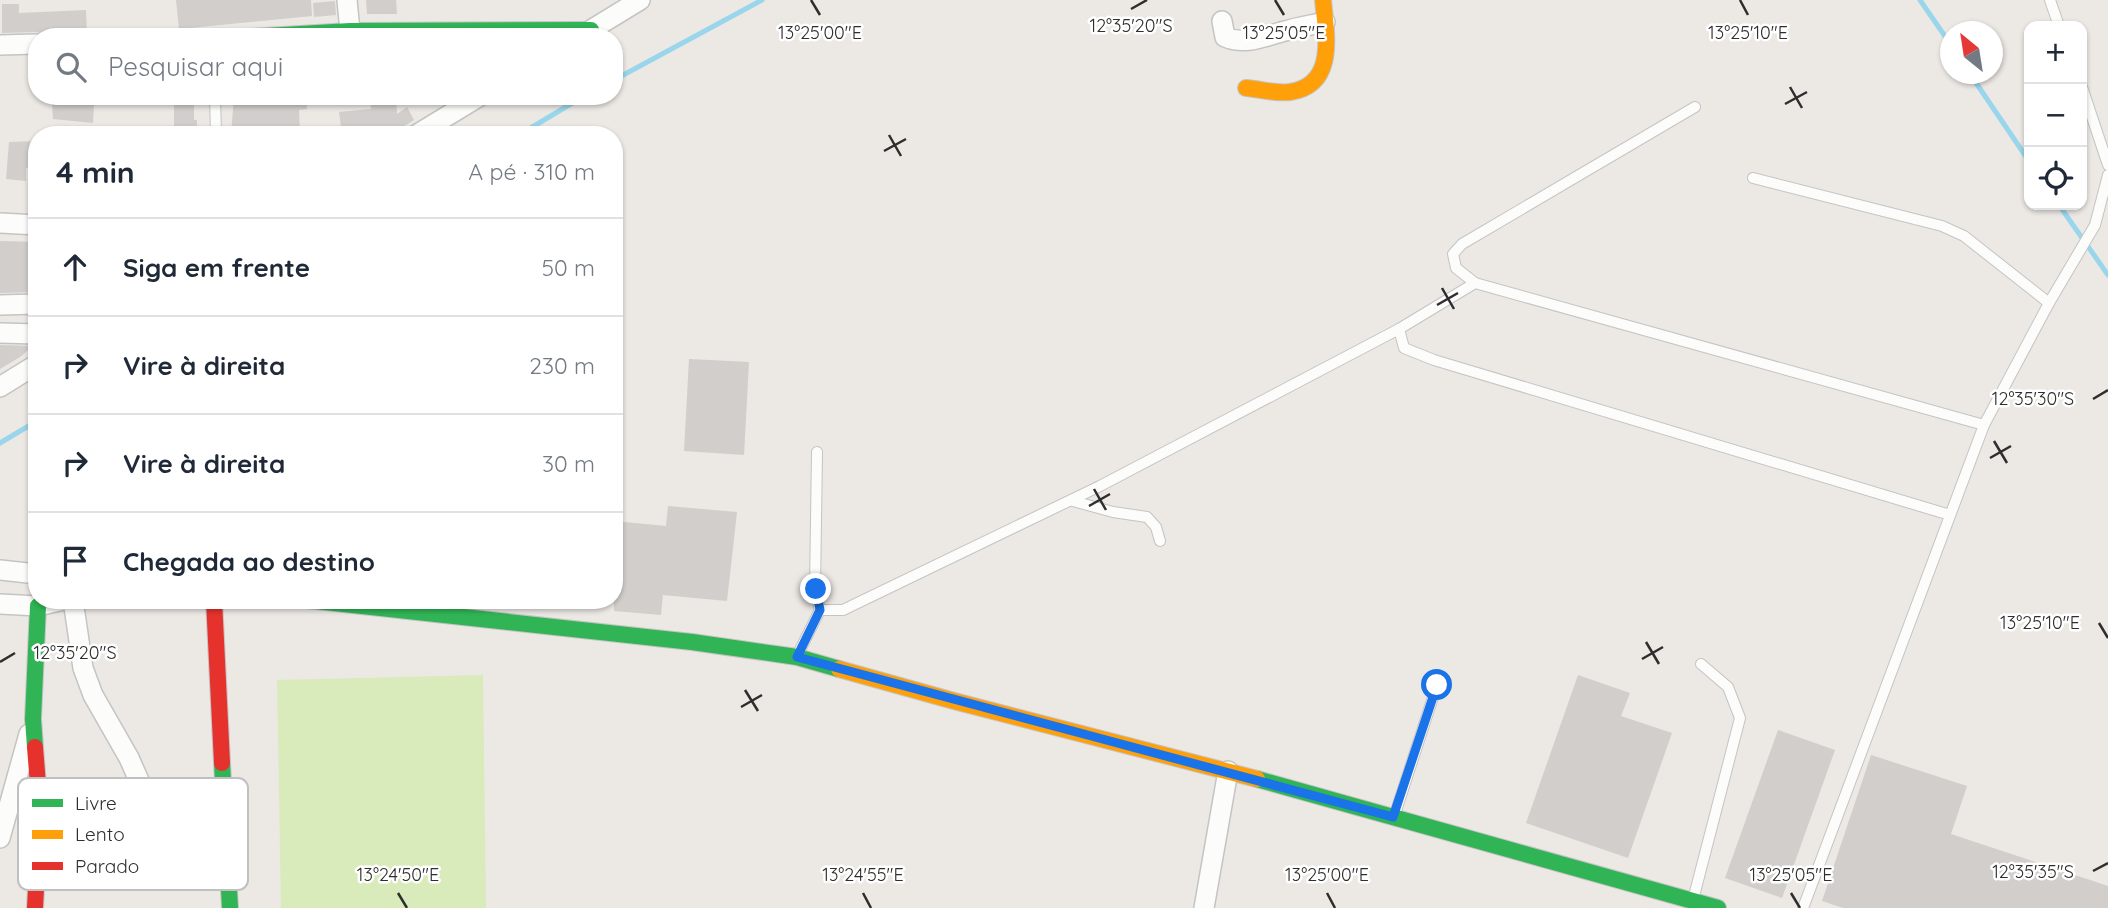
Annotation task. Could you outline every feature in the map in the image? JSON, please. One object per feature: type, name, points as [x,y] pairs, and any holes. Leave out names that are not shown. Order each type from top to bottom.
[{"type":"street","points":[[347,0],[350,28]]},
{"type":"street","points":[[595,28],[640,0]]},
{"type":"street","points":[[1246,88],[1289,92],[1306,88],[1317,79],[1326,64],[1323,0]]},
{"type":"street","points":[[1222,21],[1224,37],[1233,40],[1260,40],[1284,31],[1325,22]]},
{"type":"street","points":[[0,45],[28,44]]},
{"type":"street","points":[[431,126],[465,105]]},
{"type":"street","points":[[0,223],[28,225]]},
{"type":"street","points":[[0,304],[28,304]]},
{"type":"street","points":[[0,334],[28,334]]},
{"type":"street","points":[[0,387],[28,370]]},
{"type":"street","points":[[0,570],[28,573]]},
{"type":"street","points":[[0,604],[28,605]]},
{"type":"street","points":[[38,609],[33,719],[38,778]]},
{"type":"street","points":[[74,609],[83,668],[93,695],[138,778]]},
{"type":"street","points":[[214,609],[223,778]]},
{"type":"street","points":[[420,609],[470,613],[797,657],[954,701],[1228,771],[1718,908]]},
{"type":"street","points":[[0,838],[33,719]]},
{"type":"street","points":[[1204,908],[1228,771]]},
{"type":"street","points":[[35,908],[36,890]]},
{"type":"street","points":[[229,890],[230,908]]},
{"type":"lane","points":[[2050,0],[2057,21]]},
{"type":"lane","points":[[2087,102],[2108,165]]},
{"type":"lane","points":[[215,105],[216,126]]},
{"type":"lane","points":[[1695,107],[1462,244],[1453,254],[1455,268],[1475,283],[1984,425]]},
{"type":"lane","points":[[1803,908],[1984,425],[2049,303],[2095,225],[2108,175]]},
{"type":"lane","points":[[1754,178],[1942,226],[1964,236],[2049,303]]},
{"type":"lane","points":[[820,610],[843,610],[1073,501],[1399,329],[1475,283]]},
{"type":"lane","points":[[1399,329],[1404,348],[1434,360],[1950,515]]},
{"type":"lane","points":[[797,657],[820,610],[816,589],[817,452]]},
{"type":"lane","points":[[1073,501],[1113,512],[1147,517],[1156,527],[1160,541]]},
{"type":"lane","points":[[1693,901],[1740,718],[1728,687],[1701,664]]},
{"type":"lane","points":[[1393,817],[1437,685]]},
{"type":"green space","points":[[483,675],[486,908],[281,908],[277,680]]},
{"type":"building","points":[[176,0],[311,0],[312,16],[179,28]]},
{"type":"building","points":[[366,0],[396,0],[397,14],[367,14]]},
{"type":"building","points":[[335,1],[336,15],[314,17],[313,3]]},
{"type":"building","points":[[2,4],[19,4],[19,13],[86,10],[87,28],[28,28],[28,32],[2,33]]},
{"type":"building","points":[[52,105],[94,105],[93,123],[53,119]]},
{"type":"building","points":[[174,105],[194,105],[194,120],[197,120],[197,126],[174,126]]},
{"type":"building","points":[[233,105],[307,105],[307,109],[299,110],[300,126],[232,126]]},
{"type":"building","points":[[371,105],[396,105],[397,114],[407,107],[414,120],[404,126],[341,126],[339,112],[371,109]]},
{"type":"building","points":[[28,141],[26,181],[6,179],[9,142]]},
{"type":"building","points":[[0,241],[28,242],[28,292],[0,293]]},
{"type":"building","points":[[0,345],[28,346],[28,350],[20,357],[0,369]]},
{"type":"building","points":[[689,359],[749,362],[744,455],[684,451]]},
{"type":"building","points":[[668,506],[737,512],[727,601],[663,595],[661,615],[614,611],[623,609],[623,522],[666,526]]},
{"type":"building","points":[[1578,675],[1630,693],[1621,716],[1672,733],[1628,858],[1526,823]]},
{"type":"building","points":[[1778,730],[1835,750],[1782,898],[1725,878]]},
{"type":"building","points":[[1871,755],[1967,786],[1951,834],[2108,886],[2108,908],[1843,908],[1822,901]]},
{"type":"waterway","points":[[623,75],[762,0]]},
{"type":"waterway","points":[[1920,0],[1940,29]]},
{"type":"waterway","points":[[1977,84],[2024,154]]},
{"type":"waterway","points":[[534,126],[569,105]]},
{"type":"waterway","points":[[2062,210],[2108,275]]},
{"type":"waterway","points":[[0,443],[28,426]]},
{"type":"traffic: fast","points":[[35,747],[33,719],[38,609]]},
{"type":"traffic: fast","points":[[390,609],[692,642],[797,657],[839,669]]},
{"type":"traffic: fast","points":[[222,763],[223,778]]},
{"type":"traffic: fast","points":[[1257,779],[1718,908]]},
{"type":"traffic: fast","points":[[229,890],[230,908]]},
{"type":"traffic: slow","points":[[1246,88],[1290,92],[1305,87],[1315,79],[1322,69],[1325,56],[1323,0]]},
{"type":"traffic: slow","points":[[839,669],[1257,779]]},
{"type":"traffic: jam","points":[[214,609],[222,763]]},
{"type":"traffic: jam","points":[[35,747],[37,778]]},
{"type":"traffic: jam","points":[[35,908],[36,890]]},
{"type":"route","points":[[816,589],[820,610],[797,657],[1393,817],[1437,685]]}]
